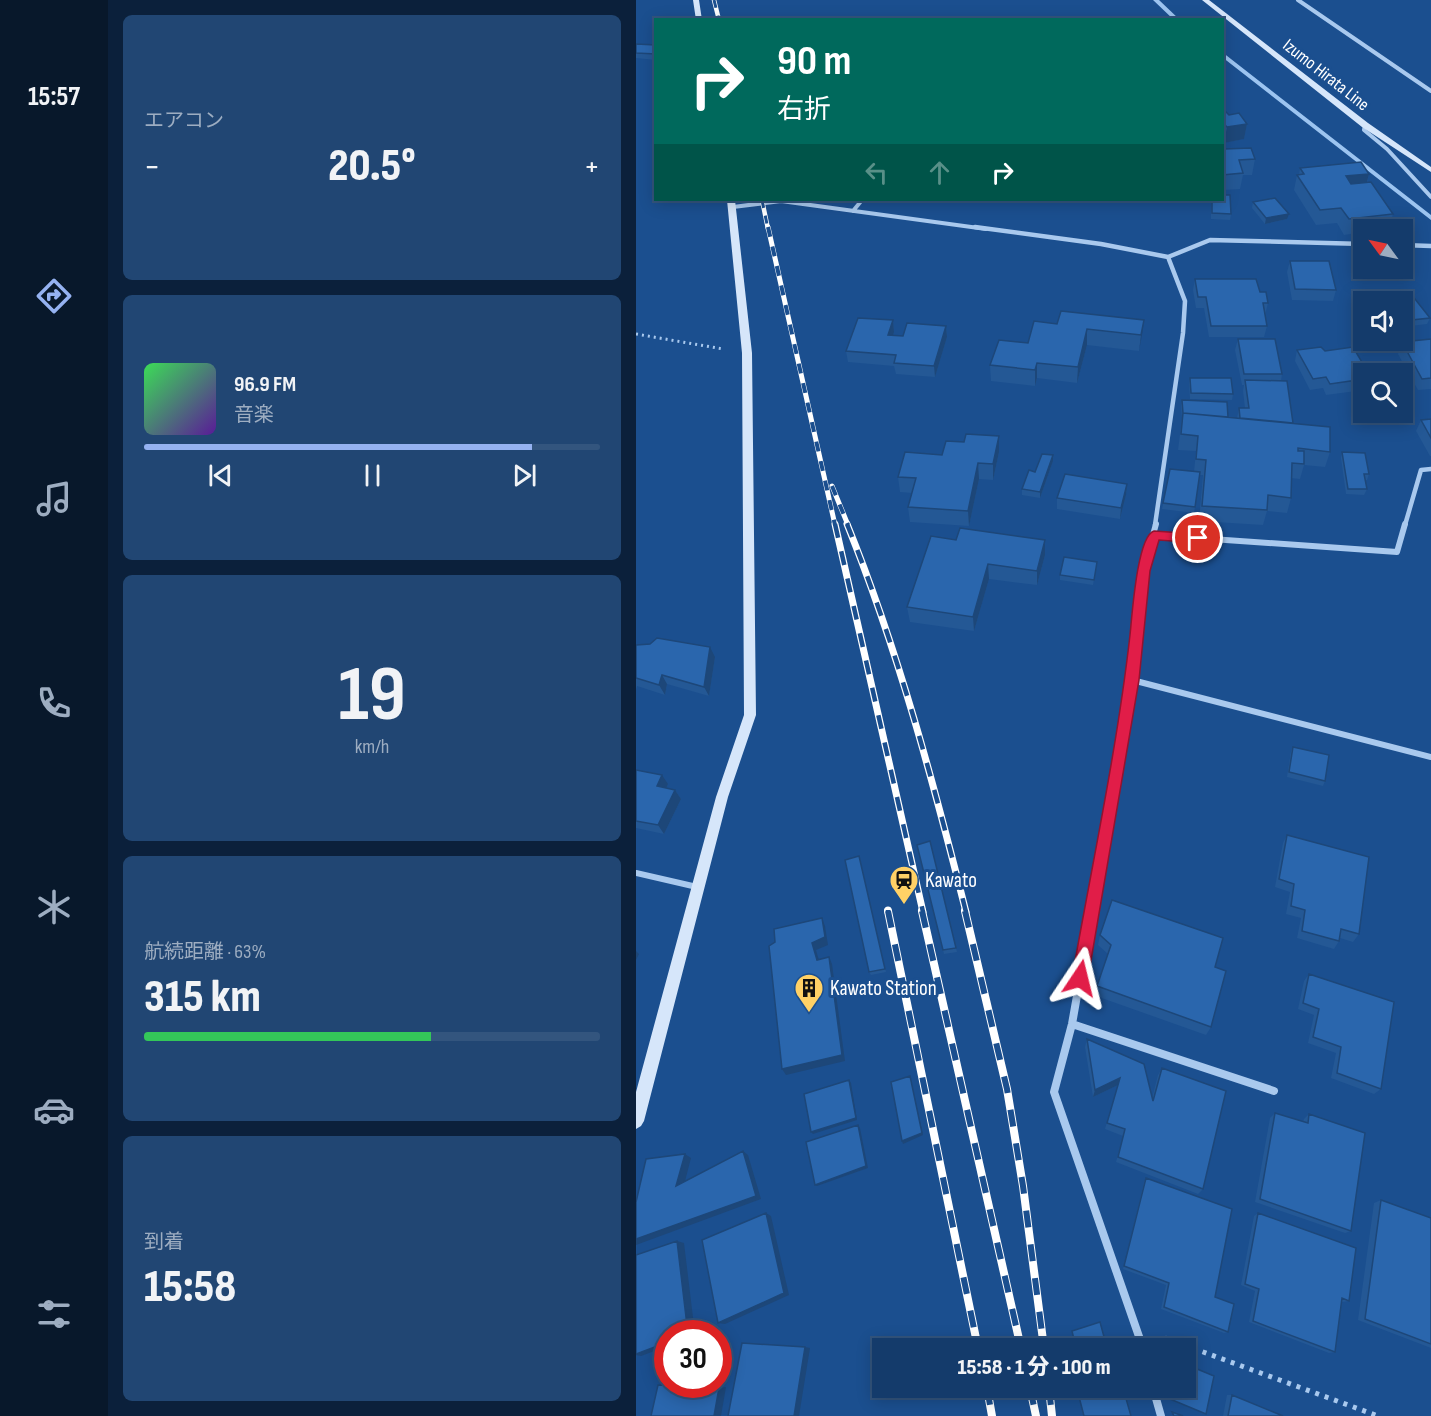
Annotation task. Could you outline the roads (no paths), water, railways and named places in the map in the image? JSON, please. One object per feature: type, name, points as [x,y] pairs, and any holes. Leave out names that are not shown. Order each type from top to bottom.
[{"type":"street","points":[[696,0],[699,18]]},
{"type":"street","name":"Izumo Hirata Line","points":[[1205,0],[1365,125],[1431,170]]},
{"type":"street","points":[[1298,0],[1431,91]]},
{"type":"street","points":[[1365,125],[1364,130],[1387,149],[1431,197]]},
{"type":"street","points":[[636,1121],[722,797],[750,715],[747,353],[732,203],[781,201],[1101,244],[1168,257],[1210,240],[1353,244]]},
{"type":"street","points":[[853,211],[861,201]]},
{"type":"street","points":[[1413,245],[1431,246]]},
{"type":"street","points":[[1140,1338],[1054,1092],[1072,1024],[1132,680],[1143,571],[1154,535],[1183,333],[1185,301],[1168,257]]},
{"type":"street","points":[[1154,535],[1397,552],[1421,470],[1431,469]]},
{"type":"street","points":[[1132,680],[1431,757]]},
{"type":"street","points":[[636,873],[697,887]]},
{"type":"street","points":[[1072,1024],[1274,1091]]},
{"type":"street","points":[[1156,1398],[1161,1416]]},
{"type":"waterway","points":[[1156,0],[1176,18]]},
{"type":"waterway","points":[[1224,56],[1431,218]]},
{"type":"railway","points":[[714,0],[718,18]]},
{"type":"railway","points":[[762,201],[768,229]]},
{"type":"railway","points":[[768,227],[835,525]]},
{"type":"railway","points":[[832,486],[848,525]]},
{"type":"railway","points":[[835,524],[923,912]]},
{"type":"railway","points":[[847,524],[882,619],[913,716],[966,912]]},
{"type":"railway","points":[[888,911],[976,1338]]},
{"type":"railway","points":[[922,911],[1019,1338]]},
{"type":"railway","points":[[965,911],[1007,1089],[1023,1186],[1043,1338]]},
{"type":"railway","points":[[989,1398],[992,1416]]},
{"type":"railway","points":[[1032,1398],[1036,1416]]},
{"type":"railway","points":[[1050,1398],[1052,1416]]},
{"type":"place","name":"Kawato","points":[[904,906]]},
{"type":"place","name":"Kawato Station","points":[[809,1014]]}]
